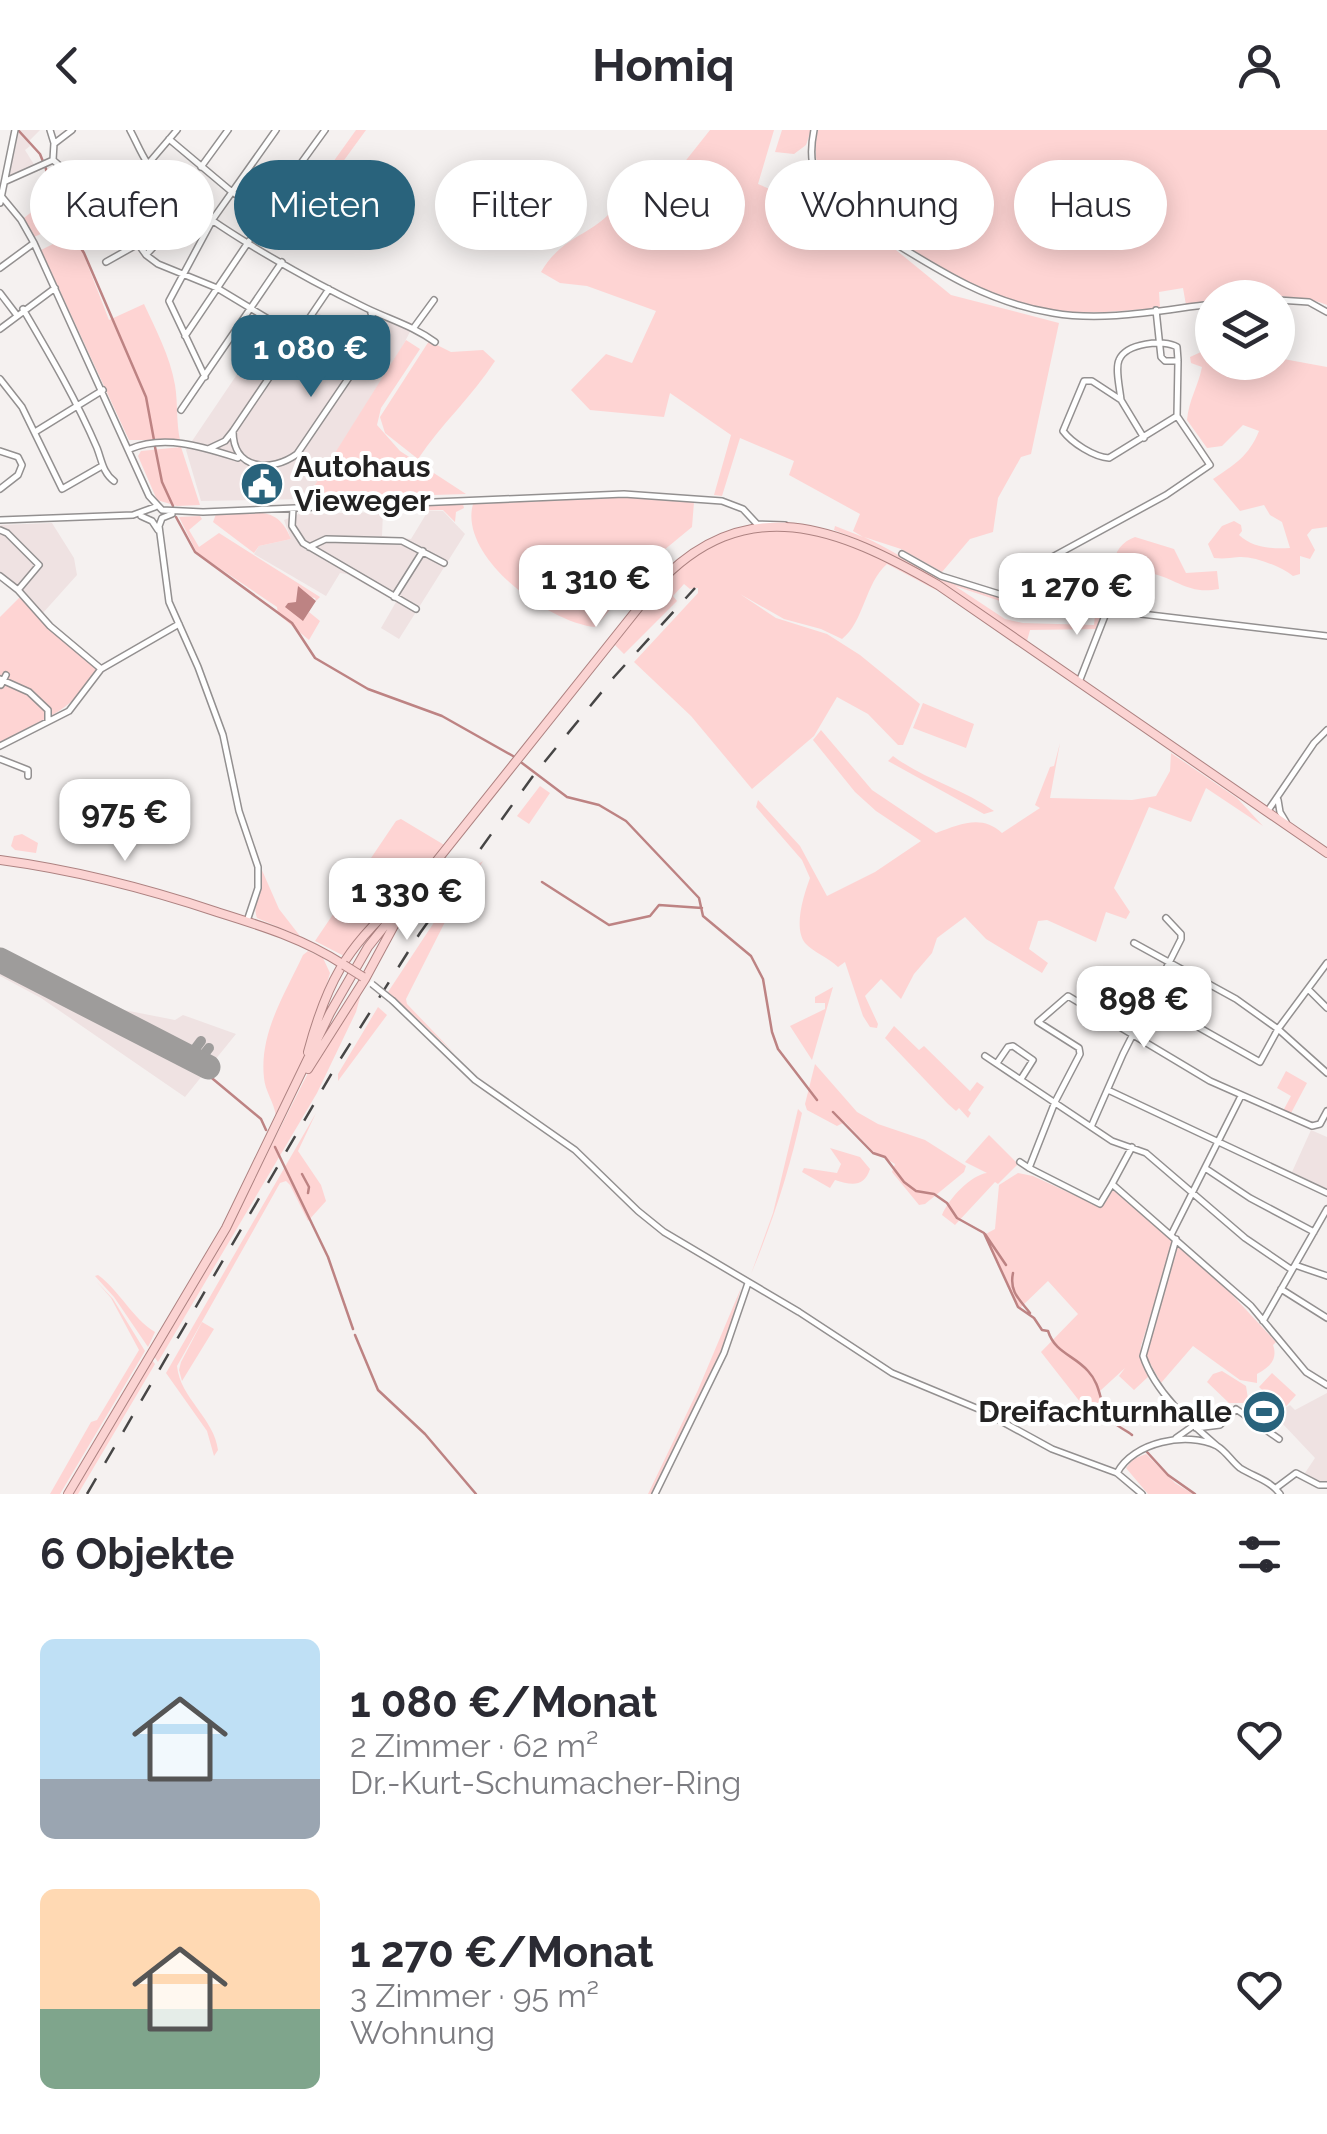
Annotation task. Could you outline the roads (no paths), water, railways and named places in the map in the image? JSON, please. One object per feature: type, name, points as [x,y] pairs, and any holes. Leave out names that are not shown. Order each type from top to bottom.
[{"type":"main road","points":[[68,1494],[226,1228],[348,978],[413,890],[668,572],[697,549],[727,534],[755,527],[788,526],[827,532],[908,568],[1327,853]]},
{"type":"main road","points":[[0,860],[100,876],[248,914],[320,950],[367,980]]},
{"type":"main road","points":[[297,1085],[333,977],[368,929],[413,890]]},
{"type":"main road","points":[[288,1104],[367,980],[413,890]]},
{"type":"main road","points":[[320,950],[331,964],[333,977]]},
{"type":"street","points":[[49,160],[54,143],[50,130]]},
{"type":"street","points":[[54,143],[72,130]]},
{"type":"street","points":[[130,130],[146,160]]},
{"type":"street","points":[[152,160],[177,130]]},
{"type":"street","points":[[206,160],[228,130]]},
{"type":"street","points":[[214,218],[276,130]]},
{"type":"street","points":[[214,177],[264,213],[325,130]]},
{"type":"street","points":[[814,130],[810,148],[813,170],[835,204],[955,280],[999,300],[1054,313],[1084,316],[1195,306]]},
{"type":"street","points":[[15,131],[1,200],[30,238]]},
{"type":"street","points":[[170,139],[193,160]]},
{"type":"street","points":[[6,181],[30,171]]},
{"type":"street","points":[[0,268],[30,246]]},
{"type":"street","points":[[37,250],[157,512],[167,594],[226,746],[240,811],[258,867],[259,880],[248,914]]},
{"type":"street","points":[[106,262],[127,250]]},
{"type":"street","points":[[142,250],[217,288],[353,370]]},
{"type":"street","points":[[146,255],[151,250]]},
{"type":"street","points":[[195,250],[168,301],[205,376]]},
{"type":"street","points":[[185,336],[243,250]]},
{"type":"street","points":[[263,250],[329,289],[414,327],[436,342]]},
{"type":"street","points":[[181,410],[282,262]]},
{"type":"street","points":[[0,329],[56,288]]},
{"type":"street","points":[[208,449],[233,432],[329,289]]},
{"type":"street","points":[[0,293],[19,312],[78,405],[102,466],[114,481]]},
{"type":"street","points":[[414,327],[434,300]]},
{"type":"street","points":[[1295,301],[1309,302],[1327,312]]},
{"type":"street","points":[[130,449],[162,442],[208,449],[270,467],[285,462],[297,454],[373,342],[375,323],[370,310]]},
{"type":"street","points":[[1156,310],[1162,359],[1178,361]]},
{"type":"street","points":[[1040,602],[1025,587],[1034,567],[1166,494],[1210,464],[1178,416],[1176,345],[1144,344],[1121,356],[1121,400]]},
{"type":"street","points":[[0,380],[10,388],[35,432],[60,487],[64,489],[102,466]]},
{"type":"street","points":[[1144,438],[1121,400],[1092,381],[1084,381],[1064,424],[1065,434],[1106,459],[1144,438],[1178,416]]},
{"type":"street","points":[[35,432],[103,390]]},
{"type":"street","points":[[233,432],[240,459]]},
{"type":"street","points":[[0,451],[21,462],[18,475],[0,488]]},
{"type":"street","points":[[0,520],[624,494],[731,504],[743,509],[757,524],[788,526]]},
{"type":"street","points":[[293,509],[294,532],[309,547],[416,610]]},
{"type":"street","points":[[150,520],[157,512]]},
{"type":"street","points":[[150,520],[157,512]]},
{"type":"street","points":[[132,515],[150,520],[159,535]]},
{"type":"street","points":[[0,530],[39,564],[18,590]]},
{"type":"street","points":[[309,547],[320,540],[402,541],[444,563]]},
{"type":"street","points":[[394,597],[423,550]]},
{"type":"street","points":[[902,554],[941,576],[1016,598],[1327,636]]},
{"type":"street","points":[[0,576],[50,626],[101,668]]},
{"type":"street","points":[[1078,682],[1108,608]]},
{"type":"street","points":[[0,746],[61,714],[80,700],[101,668],[179,624]]},
{"type":"street","points":[[3,680],[28,692],[48,710],[61,714]]},
{"type":"street","points":[[48,710],[48,721]]},
{"type":"street","points":[[1268,813],[1290,776],[1327,730]]},
{"type":"street","points":[[0,759],[28,770],[28,776]]},
{"type":"street","points":[[1279,797],[1278,807],[1291,828]]},
{"type":"street","points":[[1268,813],[1278,807]]},
{"type":"street","points":[[1091,1127],[1181,934],[1166,918]]},
{"type":"street","points":[[1134,943],[1236,1000],[1278,1029],[1327,1073]]},
{"type":"street","points":[[1101,972],[1257,1062],[1327,963]]},
{"type":"street","points":[[367,980],[475,1080],[575,1150],[648,1220],[892,1373],[981,1410],[1052,1449],[1117,1472],[1142,1494]]},
{"type":"street","points":[[1308,989],[1327,1008]]},
{"type":"street","points":[[1029,1168],[1055,1102],[1080,1054],[1079,1048],[1038,1022],[1068,996],[1241,1096],[1312,1126],[1320,1124],[1327,1111]]},
{"type":"street","points":[[997,1063],[1013,1046],[1032,1060],[1021,1079]]},
{"type":"street","points":[[985,1056],[1112,1141],[1146,1153],[1245,1238],[1294,1267],[1327,1276]]},
{"type":"street","points":[[1108,1090],[1327,1193]]},
{"type":"street","points":[[1241,1096],[1216,1140],[1173,1237],[1143,1354],[1154,1380],[1194,1427],[1240,1468],[1278,1491],[1296,1473],[1327,1485]]},
{"type":"street","points":[[1020,1162],[1100,1204],[1132,1147]]},
{"type":"street","points":[[1205,1168],[1250,1198],[1314,1232]]},
{"type":"street","points":[[1112,1184],[1263,1320],[1306,1372],[1327,1385]]},
{"type":"street","points":[[1263,1320],[1327,1209]]},
{"type":"street","points":[[655,1494],[728,1344],[748,1283]]},
{"type":"street","points":[[1280,1289],[1327,1318]]},
{"type":"street","points":[[1117,1472],[1127,1458],[1194,1427],[1220,1425],[1236,1409],[1279,1439]]},
{"type":"street","points":[[1173,1440],[1217,1446]]},
{"type":"waterway","points":[[18,130],[40,154],[50,199],[84,253],[146,397],[154,440]]},
{"type":"waterway","points":[[155,447],[162,482],[173,506]]},
{"type":"waterway","points":[[176,517],[195,552],[292,623],[315,658],[368,689],[442,716],[513,756]]},
{"type":"waterway","points":[[522,763],[567,797],[599,805],[626,821],[699,898],[703,916],[751,956],[763,979],[778,1049],[817,1100]]},
{"type":"waterway","points":[[542,882],[609,925],[650,916],[659,905],[702,908]]},
{"type":"waterway","points":[[207,1074],[261,1119],[266,1130]]},
{"type":"waterway","points":[[833,1112],[873,1153],[885,1157],[904,1182],[916,1191],[934,1194],[947,1203],[957,1218],[984,1233],[1018,1307],[1088,1371],[1109,1418],[1132,1435]]},
{"type":"waterway","points":[[275,1147],[328,1257],[353,1329]]},
{"type":"waterway","points":[[302,1174],[308,1193]]},
{"type":"waterway","points":[[985,1234],[1006,1265]]},
{"type":"waterway","points":[[1013,1273],[1014,1291],[1030,1313]]},
{"type":"waterway","points":[[355,1335],[378,1390],[425,1434],[476,1494]]},
{"type":"waterway","points":[[1147,1452],[1168,1475],[1195,1494]]},
{"type":"railway","points":[[87,1494],[336,1066],[420,933],[533,776],[614,677],[695,588]]},
{"type":"place","name":"Autohaus Vieweger","points":[[262,484]]},
{"type":"place","name":"Dreifachturnhalle","points":[[1264,1412]]}]
